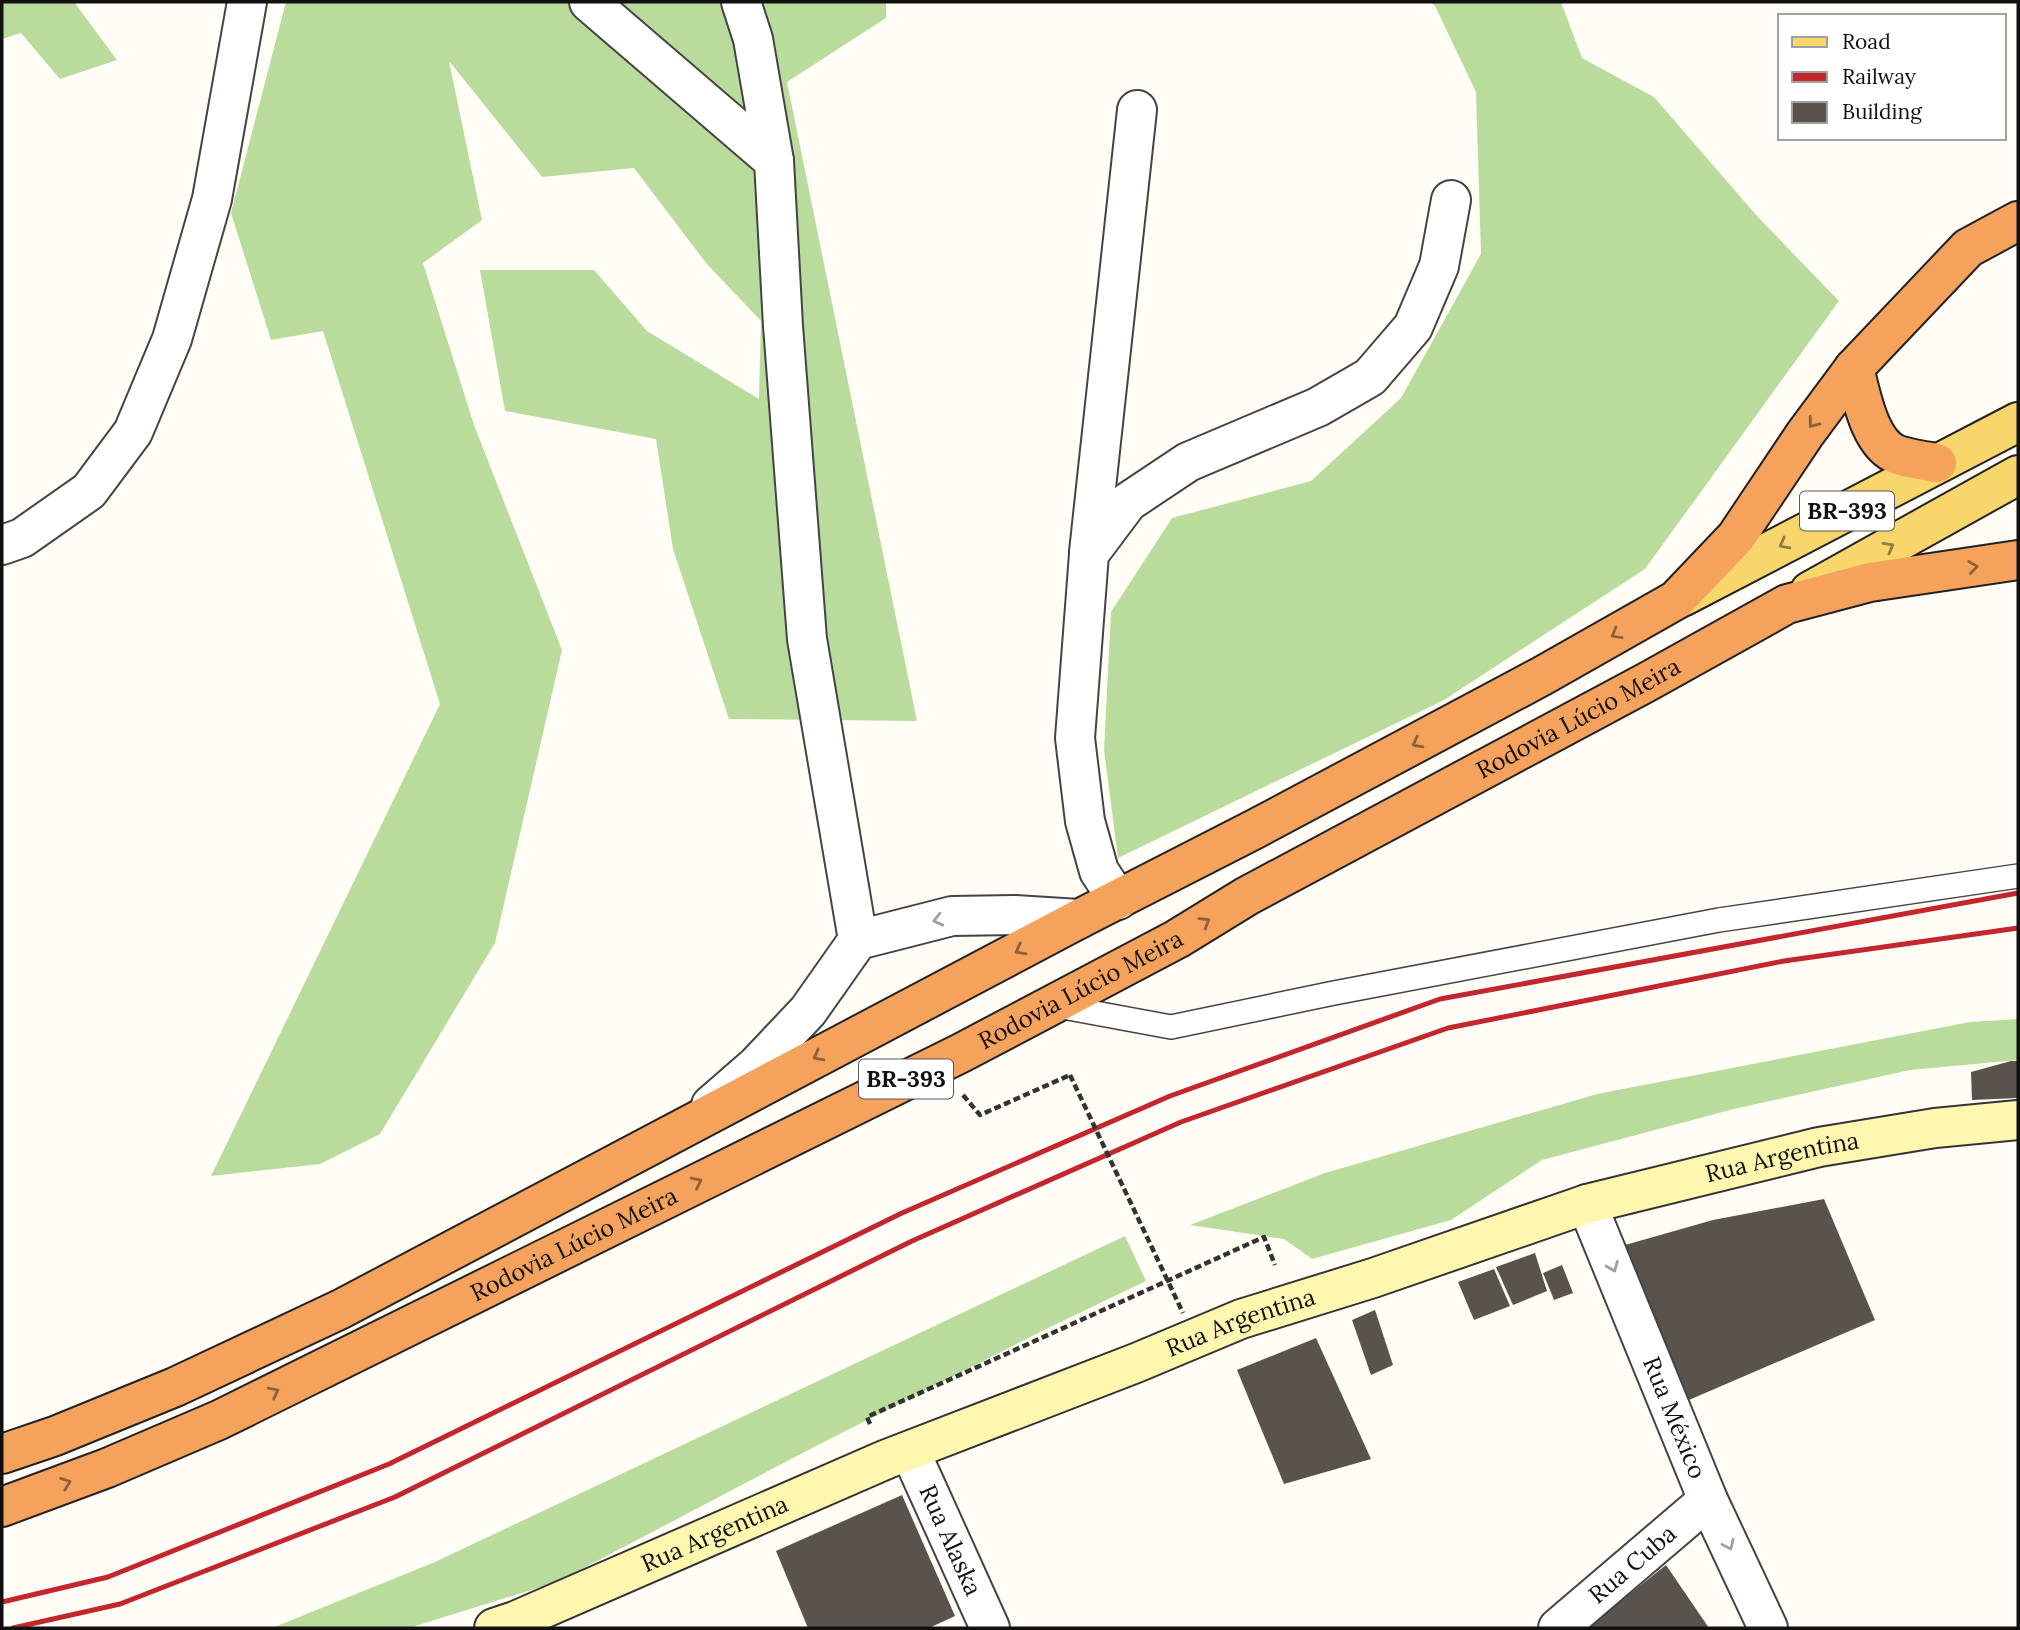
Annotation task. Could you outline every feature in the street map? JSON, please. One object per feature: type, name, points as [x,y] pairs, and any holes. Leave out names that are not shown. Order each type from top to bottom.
[{"type":"highway","points":[[1676,600],[1736,537],[1805,434],[1854,368],[1968,248],[2018,221]]},
{"type":"highway","points":[[1854,368],[1868,421],[1883,445],[1896,455],[1937,463]]},
{"type":"highway","points":[[1787,604],[1870,582],[2018,560]]},
{"type":"highway","name":"Rodovia Lúcio Meira","points":[[2,1454],[55,1436],[175,1387],[341,1308],[1542,676],[1676,600]]},
{"type":"highway","name":"Rodovia Lúcio Meira","points":[[2,1507],[107,1468],[219,1420],[936,1065],[1177,939],[1247,897],[1635,689],[1787,604]]},
{"type":"main road","name":"Rodovia Lúcio Meira","points":[[1676,600],[2018,422]]},
{"type":"main road","name":"Rodovia Lúcio Meira","points":[[1787,604],[2018,475]]},
{"type":"street","points":[[2,545],[22,538],[89,491],[133,432],[172,339],[212,199],[247,2]]},
{"type":"street","points":[[589,2],[774,162]]},
{"type":"street","points":[[741,2],[753,39],[774,162],[783,326],[807,639],[858,940]]},
{"type":"street","points":[[1118,900],[1099,870],[1085,821],[1075,738],[1089,554],[1137,110]]},
{"type":"street","points":[[1089,554],[1128,502],[1188,463],[1318,407],[1370,377],[1413,327],[1439,266],[1451,200]]},
{"type":"street","points":[[686,1127],[757,1065],[808,1011],[858,940],[952,916],[1015,915],[1079,919]]},
{"type":"street","name":"Rua Argentina","points":[[509,1626],[899,1455],[1241,1319],[1373,1278],[1587,1204],[1819,1147],[1935,1128],[2018,1120]]},
{"type":"street","name":"Rua México","points":[[1587,1204],[1708,1500],[1768,1628]]},
{"type":"street","name":"Rua Alaska","points":[[899,1455],[990,1628]]},
{"type":"street","name":"Rua Cuba","points":[[1558,1628],[1708,1500]]},
{"type":"lane","points":[[1052,1005],[1171,1027],[1719,920],[2018,876]]},
{"type":"path","points":[[936,1065],[979,1115],[1070,1075],[1183,1313],[1196,1309]]},
{"type":"path","points":[[899,1455],[867,1417],[1265,1237],[1276,1267],[1264,1273]]},
{"type":"green space","points":[[2,2],[74,2],[117,60],[60,79],[21,33],[2,39]]},
{"type":"green space","points":[[286,2],[886,2],[886,18],[787,82],[917,721],[729,719],[673,549],[656,439],[505,411],[480,270],[594,270],[647,331],[759,399],[761,321],[706,263],[634,168],[542,177],[449,61],[482,220],[423,263],[474,425],[562,650],[495,943],[380,1134],[320,1164],[211,1176],[440,704],[323,331],[271,340],[231,213]]},
{"type":"green space","points":[[1430,2],[1561,2],[1582,58],[1654,97],[1757,216],[1839,301],[1645,569],[1444,700],[1118,858],[1104,750],[1111,612],[1172,518],[1311,481],[1401,398],[1481,254],[1476,92],[1435,6]]},
{"type":"green space","points":[[2018,1019],[2018,1060],[1910,1070],[1734,1109],[1542,1160],[1451,1220],[1312,1259],[1284,1239],[1190,1225],[1325,1173],[1597,1094],[1970,1022]]},
{"type":"green space","points":[[1125,1236],[1146,1281],[816,1446],[557,1582],[409,1628],[272,1628],[435,1562]]},
{"type":"building","points":[[2018,1061],[2018,1098],[1972,1100],[1971,1072]]},
{"type":"building","points":[[1824,1199],[1875,1320],[1675,1406],[1611,1249],[1713,1220]]},
{"type":"building","points":[[1535,1253],[1547,1291],[1513,1305],[1496,1267]]},
{"type":"building","points":[[1562,1265],[1573,1293],[1554,1300],[1543,1273]]},
{"type":"building","points":[[1494,1269],[1510,1306],[1474,1320],[1458,1282]]},
{"type":"building","points":[[1375,1310],[1393,1365],[1371,1375],[1352,1320]]},
{"type":"building","points":[[1316,1338],[1371,1459],[1284,1484],[1237,1370]]},
{"type":"building","points":[[902,1495],[955,1616],[929,1628],[808,1628],[776,1551]]},
{"type":"building","points":[[1666,1565],[1709,1628],[1587,1628]]},
{"type":"railway","points":[[2,1602],[108,1577],[389,1464],[902,1213],[1170,1096],[1440,999],[2018,893]]},
{"type":"railway","points":[[13,1628],[120,1604],[395,1497],[912,1241],[1181,1122],[1448,1028],[1784,961],[2018,928]]}]
